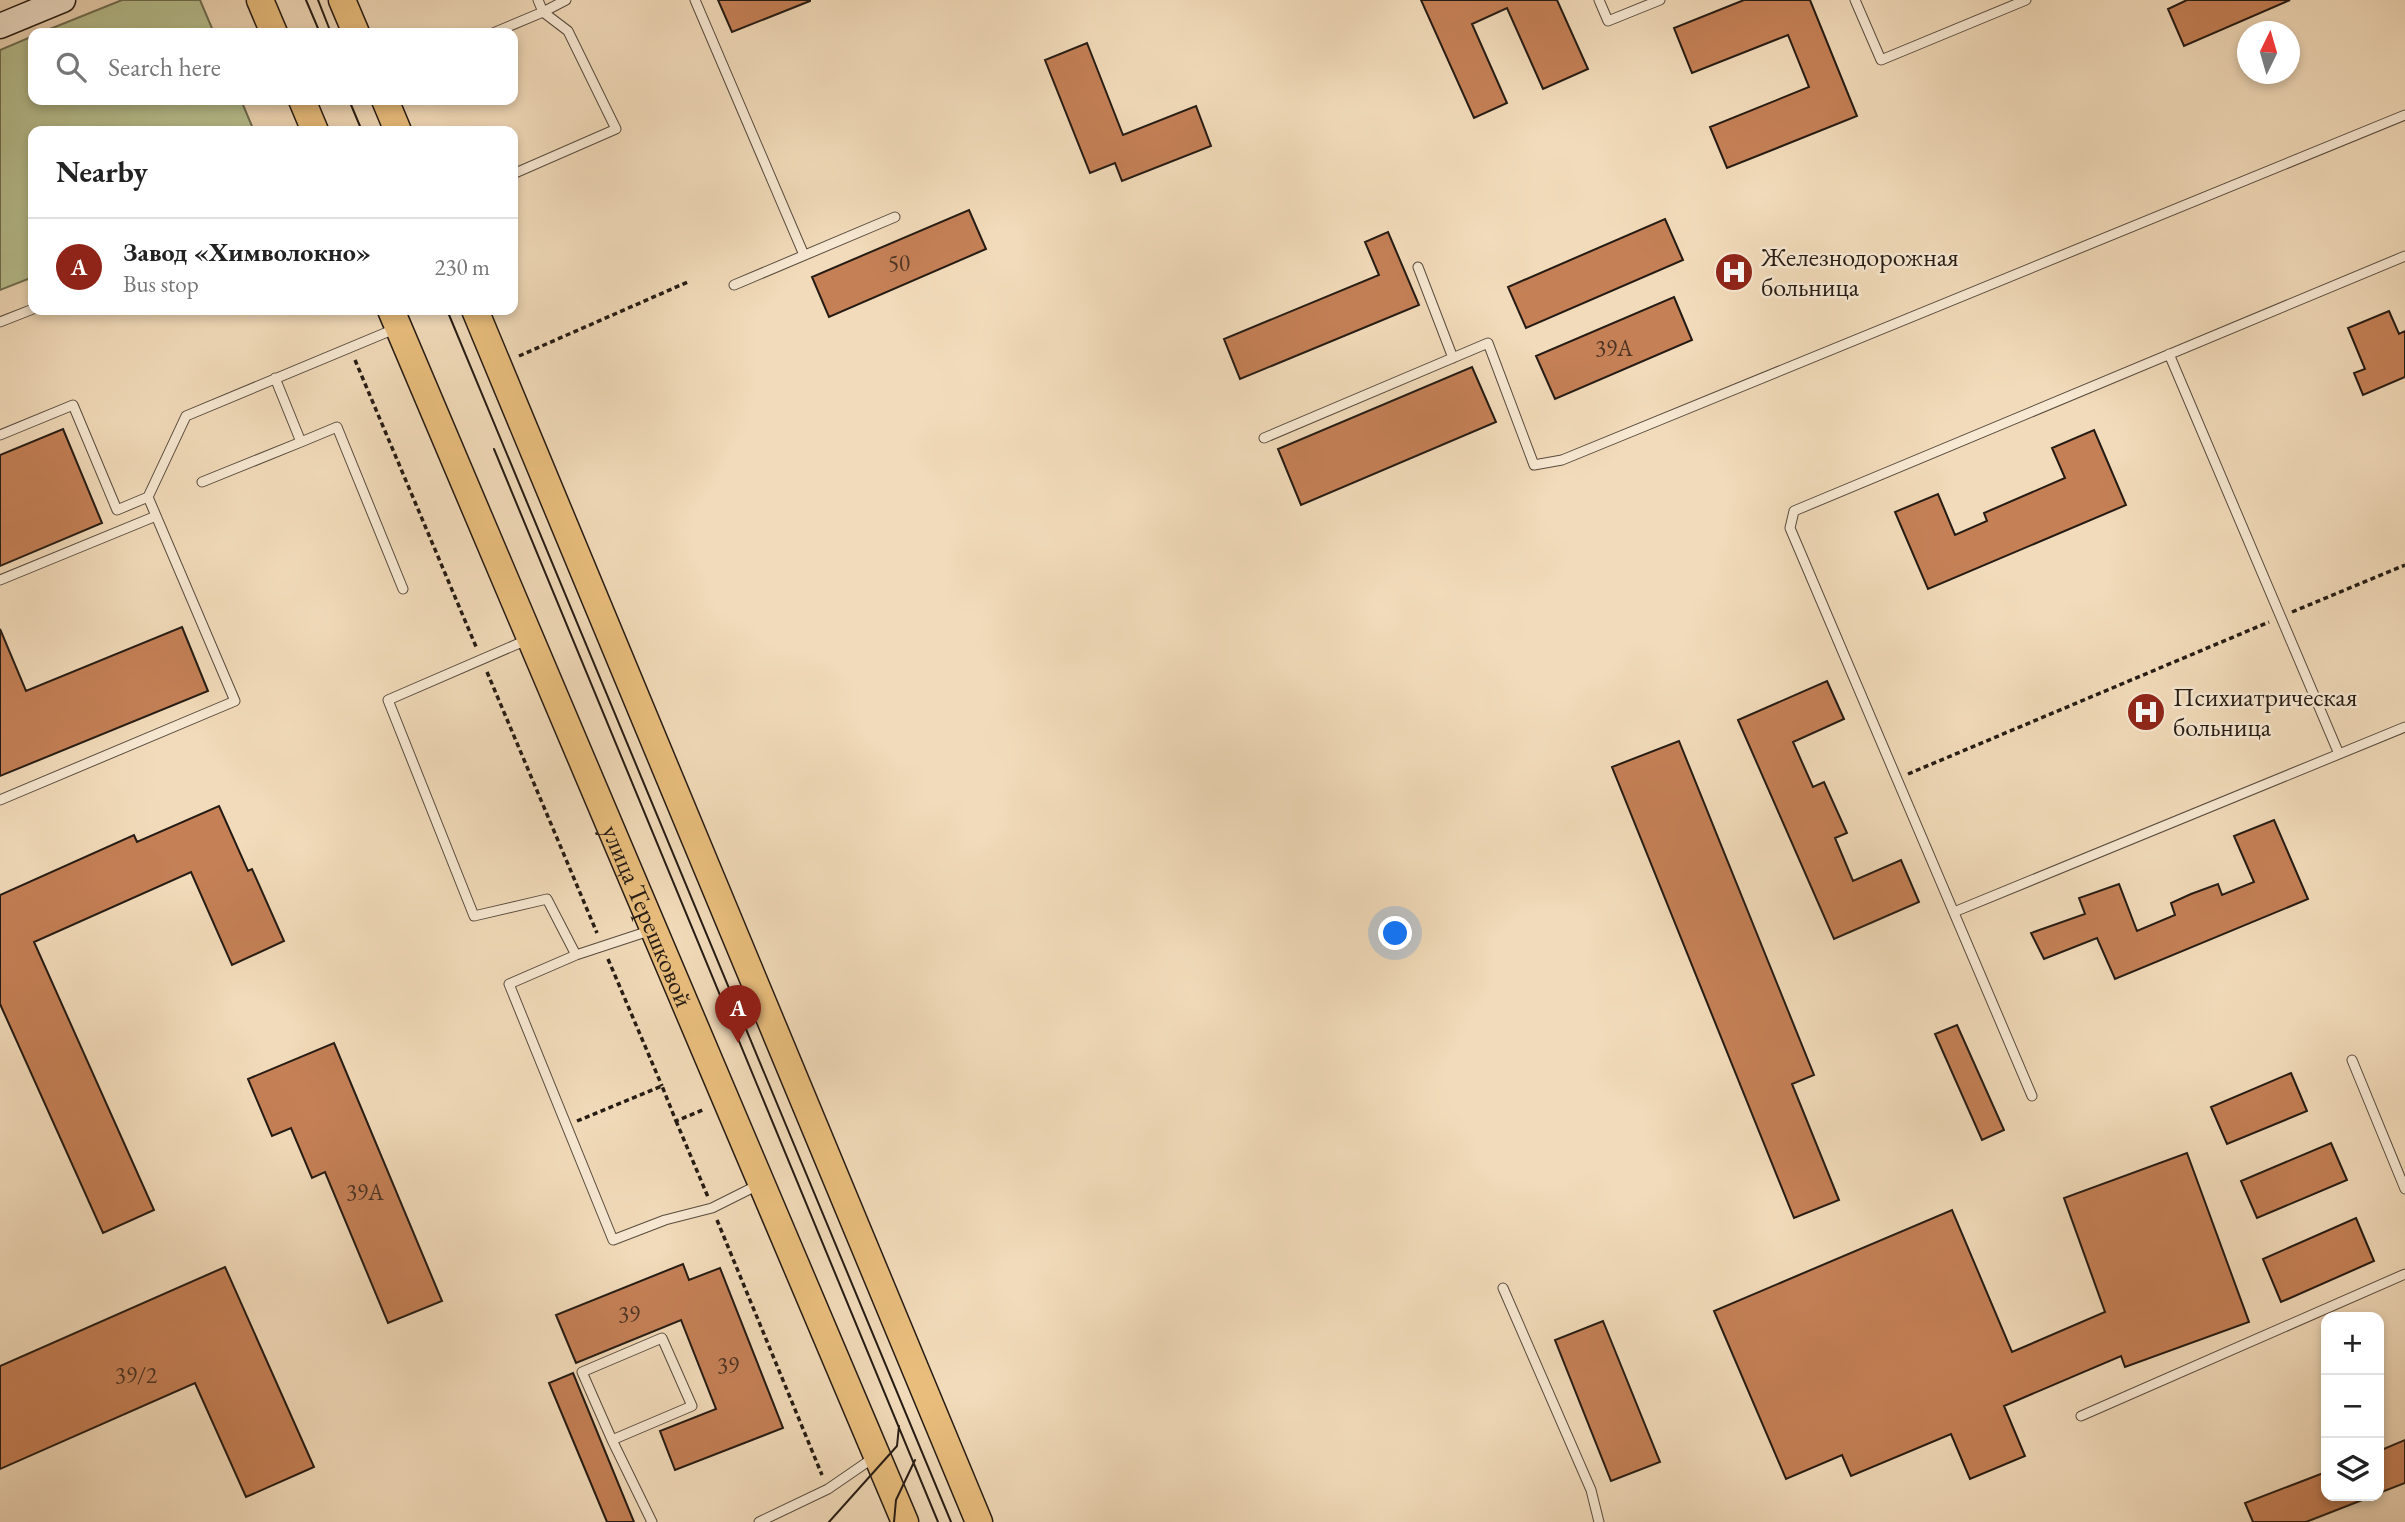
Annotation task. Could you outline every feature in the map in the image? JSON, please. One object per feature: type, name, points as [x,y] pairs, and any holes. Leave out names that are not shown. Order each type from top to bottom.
[{"type":"main road","points":[[0,26],[63,0]]},
{"type":"main road","points":[[260,0],[272,28]]},
{"type":"main road","points":[[342,0],[354,28]]},
{"type":"main road","points":[[304,105],[313,126]]},
{"type":"main road","points":[[387,105],[396,126]]},
{"type":"main road","points":[[477,315],[979,1522]]},
{"type":"main road","name":"улица Терешковой","points":[[395,319],[905,1522]]},
{"type":"lane","points":[[518,172],[615,129],[568,32],[543,12],[538,0]]},
{"type":"lane","points":[[505,28],[566,0]]},
{"type":"lane","points":[[695,0],[803,256]]},
{"type":"lane","points":[[1599,0],[1608,21],[1660,0]]},
{"type":"lane","points":[[1855,0],[1881,60],[2026,0]]},
{"type":"lane","points":[[1264,438],[1488,343],[1535,465],[1562,460],[2405,116]]},
{"type":"lane","points":[[734,285],[895,217]]},
{"type":"lane","points":[[2032,1096],[1790,528],[1794,511],[2405,256]]},
{"type":"lane","points":[[1419,267],[1453,358]]},
{"type":"lane","points":[[0,322],[28,311]]},
{"type":"lane","points":[[0,435],[73,405],[117,510],[148,497],[186,416],[350,348],[395,319]]},
{"type":"lane","points":[[2169,354],[2339,754]]},
{"type":"lane","points":[[275,379],[301,442]]},
{"type":"lane","points":[[202,482],[337,427],[403,589]]},
{"type":"lane","points":[[0,800],[235,701],[148,497]]},
{"type":"lane","points":[[0,580],[156,516]]},
{"type":"lane","points":[[530,638],[388,700],[474,916],[547,899],[576,955]]},
{"type":"lane","points":[[1954,912],[2405,727]]},
{"type":"lane","points":[[654,930],[576,955],[509,984],[569,1125],[613,1240],[665,1220],[712,1208],[761,1183]]},
{"type":"lane","points":[[2351,1060],[2405,1189]]},
{"type":"lane","points":[[2081,1416],[2405,1274]]},
{"type":"lane","points":[[1503,1288],[1591,1490],[1599,1522]]},
{"type":"lane","points":[[612,1440],[692,1406],[662,1338],[582,1372],[612,1440],[652,1522]]},
{"type":"lane","points":[[759,1522],[828,1489],[877,1456]]},
{"type":"path","points":[[498,365],[690,281]]},
{"type":"path","points":[[350,348],[662,1086],[828,1489]]},
{"type":"path","points":[[1897,779],[2405,565]]},
{"type":"path","points":[[569,1125],[662,1086]]},
{"type":"path","points":[[676,1121],[707,1109]]},
{"type":"green space","points":[[122,0],[200,0],[212,28],[52,28]]},
{"type":"green space","points":[[28,38],[28,105],[243,105],[252,126],[28,126],[28,279],[0,290],[0,50]]},
{"type":"building","points":[[718,0],[810,0],[810,1],[732,32]]},
{"type":"building","points":[[1421,0],[1557,0],[1588,69],[1543,89],[1507,8],[1472,24],[1507,103],[1474,118]]},
{"type":"building","points":[[1744,0],[1810,0],[1857,116],[1727,168],[1710,127],[1809,87],[1788,35],[1692,73],[1674,28]]},
{"type":"building","points":[[2187,0],[2290,0],[2184,46],[2168,9]]},
{"type":"building","points":[[1087,43],[1123,135],[1196,106],[1211,146],[1122,181],[1115,163],[1090,173],[1045,60]]},
{"type":"building","points":[[969,210],[986,249],[829,317],[812,277]]},
{"type":"building","points":[[1665,219],[1683,260],[1526,328],[1508,287]]},
{"type":"building","points":[[1388,232],[1419,305],[1240,379],[1224,339],[1379,275],[1365,242]]},
{"type":"building","points":[[1674,297],[1692,340],[1555,399],[1536,356]]},
{"type":"building","points":[[2389,311],[2399,334],[2405,331],[2405,377],[2363,395],[2354,373],[2365,369],[2348,328]]},
{"type":"building","points":[[1472,367],[1496,422],[1301,505],[1278,449]]},
{"type":"building","points":[[63,429],[102,523],[0,566],[0,455]]},
{"type":"building","points":[[2094,430],[2126,505],[1928,589],[1895,512],[1938,494],[1955,535],[1987,521],[1984,513],[2065,478],[2052,448]]},
{"type":"building","points":[[182,627],[208,691],[0,776],[0,629],[26,691]]},
{"type":"building","points":[[1827,681],[1844,719],[1793,742],[1813,787],[1824,782],[1847,833],[1835,838],[1853,881],[1901,860],[1919,902],[1834,939],[1738,720]]},
{"type":"building","points":[[1679,741],[1814,1075],[1792,1084],[1839,1200],[1794,1218],[1612,767]]},
{"type":"building","points":[[219,806],[248,871],[252,869],[284,941],[232,965],[191,872],[34,942],[154,1210],[103,1233],[0,1004],[0,895],[134,835],[137,842]]},
{"type":"building","points":[[2274,820],[2308,899],[2115,979],[2097,938],[2044,959],[2031,933],[2085,914],[2079,898],[2119,884],[2137,931],[2175,915],[2171,903],[2191,894],[2218,884],[2222,895],[2254,882],[2234,836]]},
{"type":"building","points":[[1957,1025],[2004,1130],[1982,1140],[1935,1034]]},
{"type":"building","points":[[334,1043],[442,1301],[388,1323],[325,1172],[312,1178],[291,1128],[272,1136],[248,1079]]},
{"type":"building","points":[[2291,1073],[2307,1111],[2227,1144],[2211,1107]]},
{"type":"building","points":[[2331,1143],[2347,1180],[2257,1218],[2241,1181]]},
{"type":"building","points":[[2187,1153],[2249,1322],[2125,1367],[2121,1356],[2004,1406],[2025,1456],[1970,1479],[1951,1434],[1851,1476],[1842,1455],[1786,1479],[1714,1311],[1952,1210],[2012,1352],[2105,1312],[2064,1198]]},
{"type":"building","points":[[2356,1218],[2374,1261],[2281,1302],[2263,1259]]},
{"type":"building","points":[[683,1264],[689,1280],[720,1268],[783,1428],[675,1470],[660,1431],[716,1409],[681,1320],[576,1363],[556,1315]]},
{"type":"building","points":[[225,1267],[314,1467],[246,1497],[195,1383],[0,1469],[0,1366]]},
{"type":"building","points":[[1603,1321],[1660,1462],[1611,1481],[1555,1340]]},
{"type":"building","points":[[573,1373],[634,1522],[607,1522],[549,1383]]},
{"type":"building","points":[[2405,1440],[2405,1483],[2384,1491],[2384,1449]]},
{"type":"building","points":[[2321,1474],[2321,1501],[2360,1501],[2306,1522],[2253,1522],[2245,1503]]},
{"type":"tram line","points":[[306,0],[318,28]]},
{"type":"tram line","points":[[318,0],[329,28]]},
{"type":"tram line","points":[[351,105],[360,126]]},
{"type":"tram line","points":[[449,315],[951,1522]]},
{"type":"tram line","points":[[494,449],[938,1522]]},
{"type":"tram line","points":[[829,1522],[897,1446],[899,1426]]},
{"type":"tram line","points":[[894,1522],[896,1500],[915,1460]]},
{"type":"place","name":"Железнодорожная больница","points":[[1734,272]]},
{"type":"place","name":"Психиатрическая больница","points":[[2146,712]]},
{"type":"place","name":"Завод «Химволокно»","points":[[738,1043]]}]
